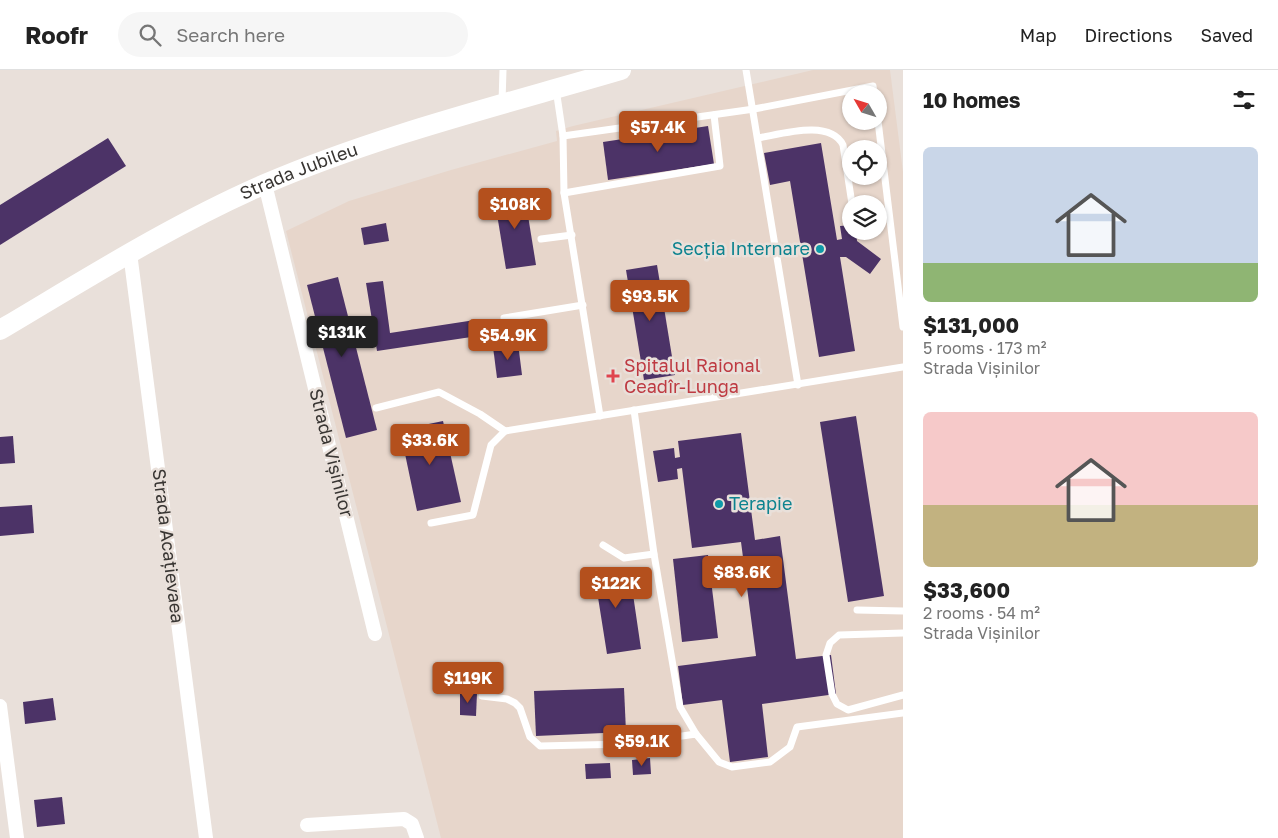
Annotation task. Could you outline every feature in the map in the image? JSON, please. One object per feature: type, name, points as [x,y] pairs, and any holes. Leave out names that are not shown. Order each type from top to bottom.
[{"type":"main road","name":"Strada Jubileu","points":[[0,330],[130,253],[265,184],[381,141],[621,70]]},
{"type":"street","name":"Strada Vișinilor","points":[[265,184],[374,634]]},
{"type":"street","name":"Strada Acațievaea","points":[[130,253],[206,838]]},
{"type":"street","points":[[0,706],[17,838]]},
{"type":"street","points":[[307,825],[404,819],[412,824],[417,838]]},
{"type":"lane","points":[[502,105],[503,70]]},
{"type":"lane","points":[[746,70],[754,109],[798,386]]},
{"type":"lane","points":[[556,89],[562,136],[564,193],[600,416]]},
{"type":"lane","points":[[562,136],[754,109],[842,92]]},
{"type":"lane","points":[[564,193],[720,166],[714,115]]},
{"type":"lane","points":[[758,138],[822,129],[839,138],[842,145],[850,195]]},
{"type":"lane","points":[[879,130],[903,327]]},
{"type":"lane","points":[[541,239],[572,234]]},
{"type":"lane","points":[[504,318],[583,304]]},
{"type":"lane","points":[[431,523],[473,515],[491,445],[505,431],[798,386],[903,367]]},
{"type":"lane","points":[[376,408],[440,392],[480,414],[505,431]]},
{"type":"lane","points":[[634,410],[654,554],[680,707],[696,734],[719,762],[732,768],[770,762],[790,747],[797,727],[903,713]]},
{"type":"lane","points":[[603,546],[624,558],[654,554]]},
{"type":"lane","points":[[857,610],[903,611]]},
{"type":"lane","points":[[903,634],[839,635],[830,643],[826,655],[832,694],[837,704],[848,710],[903,695]]},
{"type":"lane","points":[[482,696],[507,699],[515,703],[520,708],[530,737],[540,746],[626,744],[696,734]]},
{"type":"shaded area","name":"Spitalul Raional Ceadîr-Lunga","points":[[813,70],[890,70],[903,172],[903,838],[441,838],[286,231],[349,201],[451,170],[557,141],[556,131]]},
{"type":"building","points":[[708,126],[714,164],[608,180],[603,142]]},
{"type":"building","points":[[108,138],[126,166],[0,245],[0,205]]},
{"type":"building","name":"Secția Internare","points":[[821,143],[837,240],[857,240],[881,259],[870,274],[846,257],[840,257],[855,351],[819,357],[790,181],[770,185],[764,153]]},
{"type":"building","points":[[524,191],[536,265],[506,269],[494,196]]},
{"type":"building","points":[[386,223],[389,241],[364,245],[361,228]]},
{"type":"building","points":[[657,265],[675,375],[644,380],[626,270]]},
{"type":"building","points":[[338,277],[377,430],[346,438],[307,285]]},
{"type":"building","points":[[383,281],[390,333],[475,320],[478,336],[377,351],[366,283]]},
{"type":"building","points":[[518,343],[522,375],[497,378],[493,347]]},
{"type":"building","points":[[856,416],[884,596],[848,602],[820,422]]},
{"type":"building","points":[[443,421],[461,502],[417,511],[400,430]]},
{"type":"building","points":[[741,433],[755,540],[780,536],[796,659],[831,655],[836,694],[762,704],[768,757],[730,762],[722,700],[683,705],[678,666],[756,656],[741,542],[692,548],[682,468],[677,469],[678,479],[658,482],[653,451],[674,448],[675,458],[680,457],[678,441]]},
{"type":"building","points":[[13,436],[15,463],[0,464],[0,437]]},
{"type":"building","points":[[32,505],[34,533],[0,536],[0,507]]},
{"type":"building","points":[[708,555],[718,638],[682,642],[673,559]]},
{"type":"building","points":[[629,567],[641,649],[607,654],[597,591],[586,592],[583,575]]},
{"type":"building","points":[[624,688],[626,732],[536,736],[534,691]]},
{"type":"building","points":[[460,692],[477,693],[476,716],[460,715]]},
{"type":"building","points":[[53,698],[56,720],[25,724],[23,702]]},
{"type":"building","points":[[650,758],[651,774],[633,775],[632,760]]},
{"type":"building","points":[[610,763],[611,778],[586,779],[585,764]]},
{"type":"building","points":[[62,797],[65,824],[37,827],[34,800]]},
{"type":"place","name":"Secția Internare","points":[[820,249]]},
{"type":"place","name":"Spitalul Raional Ceadîr-Lunga","points":[[613,376]]},
{"type":"place","name":"Terapie","points":[[719,504]]}]
